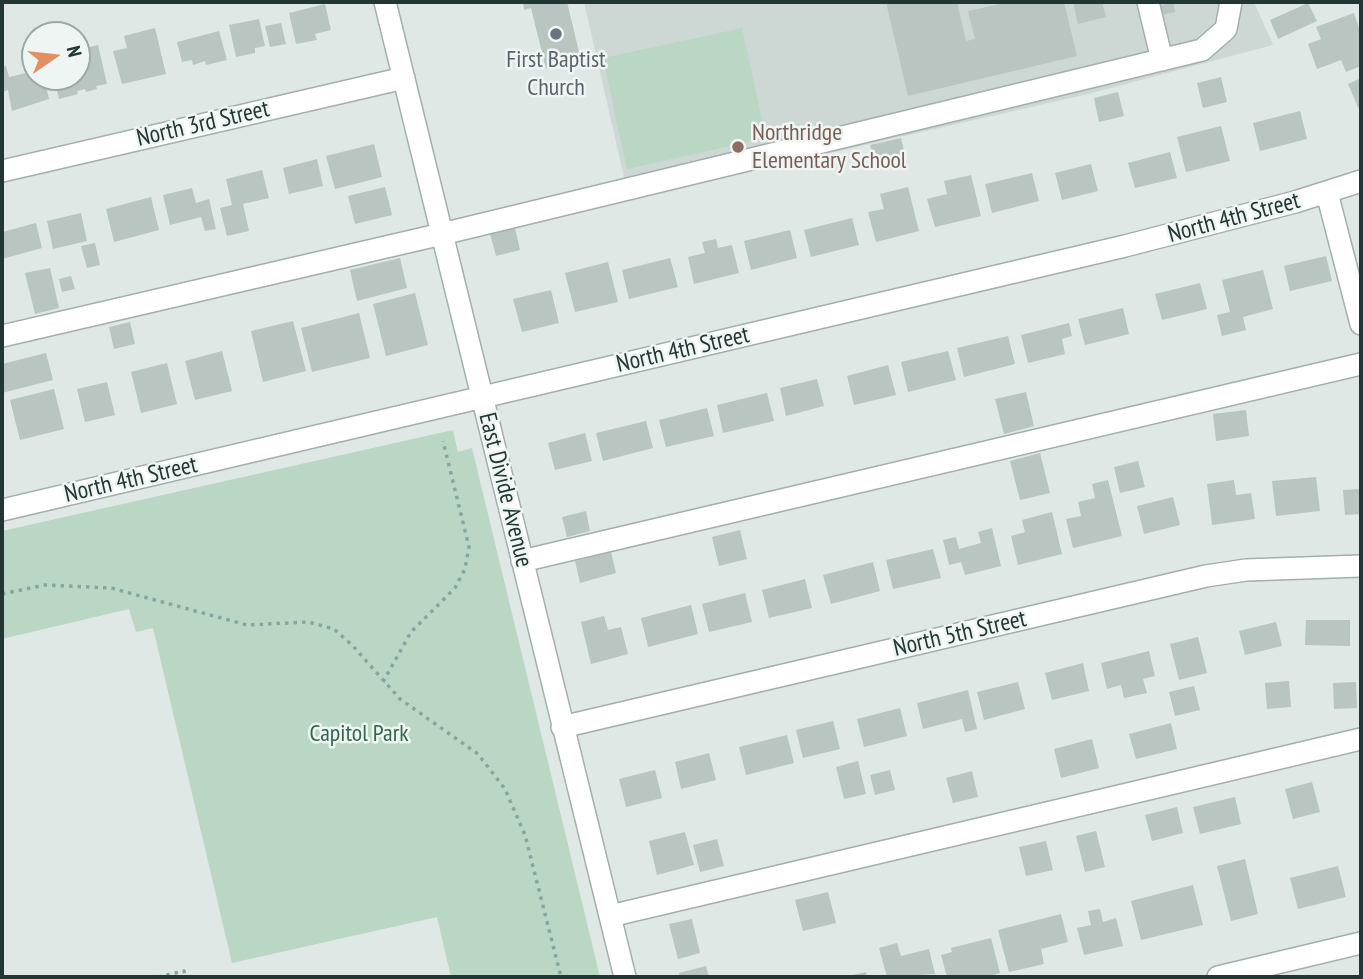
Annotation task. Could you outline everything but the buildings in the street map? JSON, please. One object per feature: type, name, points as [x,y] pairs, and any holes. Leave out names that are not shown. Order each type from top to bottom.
[{"type":"street","name":"East Divide Avenue","points":[[385,2],[625,977]]},
{"type":"street","points":[[1148,2],[1162,60]]},
{"type":"street","points":[[2,336],[442,234],[1202,50],[1226,29],[1231,2]]},
{"type":"street","name":"North 3rd Street","points":[[2,172],[404,78]]},
{"type":"street","name":"North 4th Street","points":[[2,510],[1151,240],[1327,193],[1361,181]]},
{"type":"street","points":[[1327,193],[1361,324]]},
{"type":"street","points":[[523,561],[1361,364]]},
{"type":"street","name":"North 5th Street","points":[[562,727],[1215,575],[1361,566]]},
{"type":"street","points":[[610,916],[1361,738]]},
{"type":"street","points":[[1218,977],[1361,943]]},
{"type":"path","points":[[383,682],[411,632],[456,588],[465,569],[469,547],[443,441]]},
{"type":"path","points":[[2,594],[45,585],[111,588],[247,625],[308,622],[334,629],[354,646],[400,699],[478,754],[505,789],[526,835],[561,977]]},
{"type":"path","points":[[158,977],[184,971],[186,977]]},
{"type":"shaded area","name":"Northridge Elementary School","points":[[584,2],[1254,2],[1273,45],[1088,94],[629,199]]},
{"type":"green space","points":[[742,28],[766,138],[627,169],[603,58]]},
{"type":"green space","name":"Capitol Park","points":[[453,430],[458,452],[472,448],[600,977],[451,977],[437,917],[232,963],[153,628],[136,632],[129,609],[2,639],[2,531]]},
{"type":"place","name":"First Baptist Church","points":[[556,34]]},
{"type":"place","name":"Northridge Elementary School","points":[[738,147]]}]
